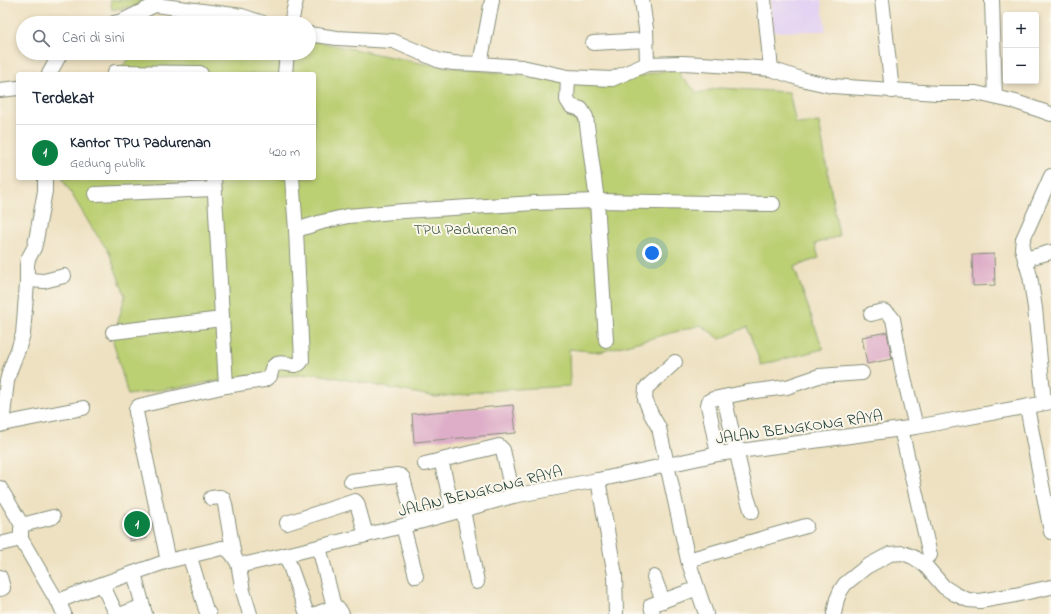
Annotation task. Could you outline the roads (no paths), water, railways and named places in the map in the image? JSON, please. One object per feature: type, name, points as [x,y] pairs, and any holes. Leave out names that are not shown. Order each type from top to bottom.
[{"type":"street","points":[[293,16],[296,0]]},
{"type":"street","points":[[480,64],[492,0]]},
{"type":"street","points":[[642,0],[646,29],[647,64]]},
{"type":"street","points":[[764,0],[771,69]]},
{"type":"street","points":[[882,0],[892,91]]},
{"type":"street","points":[[992,0],[995,97]]},
{"type":"street","points":[[130,16],[154,2],[242,16]]},
{"type":"street","points":[[316,35],[337,38],[393,41],[440,61],[522,67],[568,77],[612,79],[647,64],[682,63],[771,69],[801,79],[832,86],[892,91],[976,93],[1016,102],[1051,114]]},
{"type":"street","points":[[593,43],[646,40]]},
{"type":"street","points":[[50,72],[56,60]]},
{"type":"street","points":[[285,72],[286,60]]},
{"type":"street","points":[[568,77],[567,100],[571,106],[581,109],[586,117],[597,201],[606,340]]},
{"type":"street","points":[[0,90],[16,88]]},
{"type":"street","points":[[1047,403],[1030,276],[1022,248],[1023,239],[1051,176]]},
{"type":"street","points":[[45,180],[45,191],[36,240],[27,265],[23,334],[7,381],[1,424],[83,408]]},
{"type":"street","points":[[168,561],[136,409],[139,406],[226,386],[267,379],[270,376],[273,367],[279,363],[298,365],[301,363],[296,230],[292,180]]},
{"type":"street","points":[[94,194],[214,183],[226,386]]},
{"type":"street","points":[[296,230],[348,216],[535,203],[597,201],[772,204]]},
{"type":"street","points":[[1025,259],[1051,252]]},
{"type":"street","points":[[27,280],[44,280],[64,276]]},
{"type":"street","points":[[871,314],[883,311],[889,313],[893,318],[902,369],[916,427]]},
{"type":"street","points":[[113,332],[222,320]]},
{"type":"street","points":[[675,362],[646,388],[645,399],[650,414],[660,428],[700,613]]},
{"type":"street","points":[[718,454],[708,405],[709,401],[748,392],[787,387],[819,376],[862,373]]},
{"type":"street","points":[[724,397],[747,497],[752,512]]},
{"type":"street","name":"JALAN BENGKONG RAYA","points":[[58,600],[168,561],[222,548],[227,549],[236,559],[247,564],[366,535],[513,496],[598,480],[718,454],[916,427],[1047,403]]},
{"type":"street","points":[[1028,407],[1051,532]]},
{"type":"street","points":[[901,429],[930,555]]},
{"type":"street","points":[[424,464],[499,446],[503,450],[513,496]]},
{"type":"street","points":[[441,460],[458,511],[477,582]]},
{"type":"street","points":[[351,481],[397,475],[403,478],[416,576]]},
{"type":"street","points":[[598,480],[615,575],[616,612],[603,614]]},
{"type":"street","points":[[0,488],[64,614]]},
{"type":"street","points":[[211,498],[220,496],[223,498],[243,591],[250,614]]},
{"type":"street","points":[[287,523],[355,501],[357,503],[366,535]]},
{"type":"street","points":[[0,544],[53,517]]},
{"type":"street","points":[[688,560],[806,526]]},
{"type":"street","points":[[316,614],[338,611],[319,547]]},
{"type":"street","points":[[834,614],[837,599],[845,584],[866,567],[890,554],[903,553],[913,557],[924,564],[944,587],[968,600],[980,601],[1015,595],[1051,586]]},
{"type":"street","points":[[286,555],[307,614]]},
{"type":"street","points":[[190,556],[206,610],[209,614]]},
{"type":"street","points":[[122,614],[144,610],[134,573]]},
{"type":"street","points":[[0,577],[3,588],[0,589]]},
{"type":"street","points":[[654,577],[662,601]]},
{"type":"street","points":[[102,584],[115,611],[118,614]]},
{"type":"street","points":[[653,614],[651,605],[690,591]]},
{"type":"place","name":"Kantor TPU Padurenan","points":[[137,524]]},
{"type":"park label","name":"TPU Padurenan","points":[[465,228]]}]
